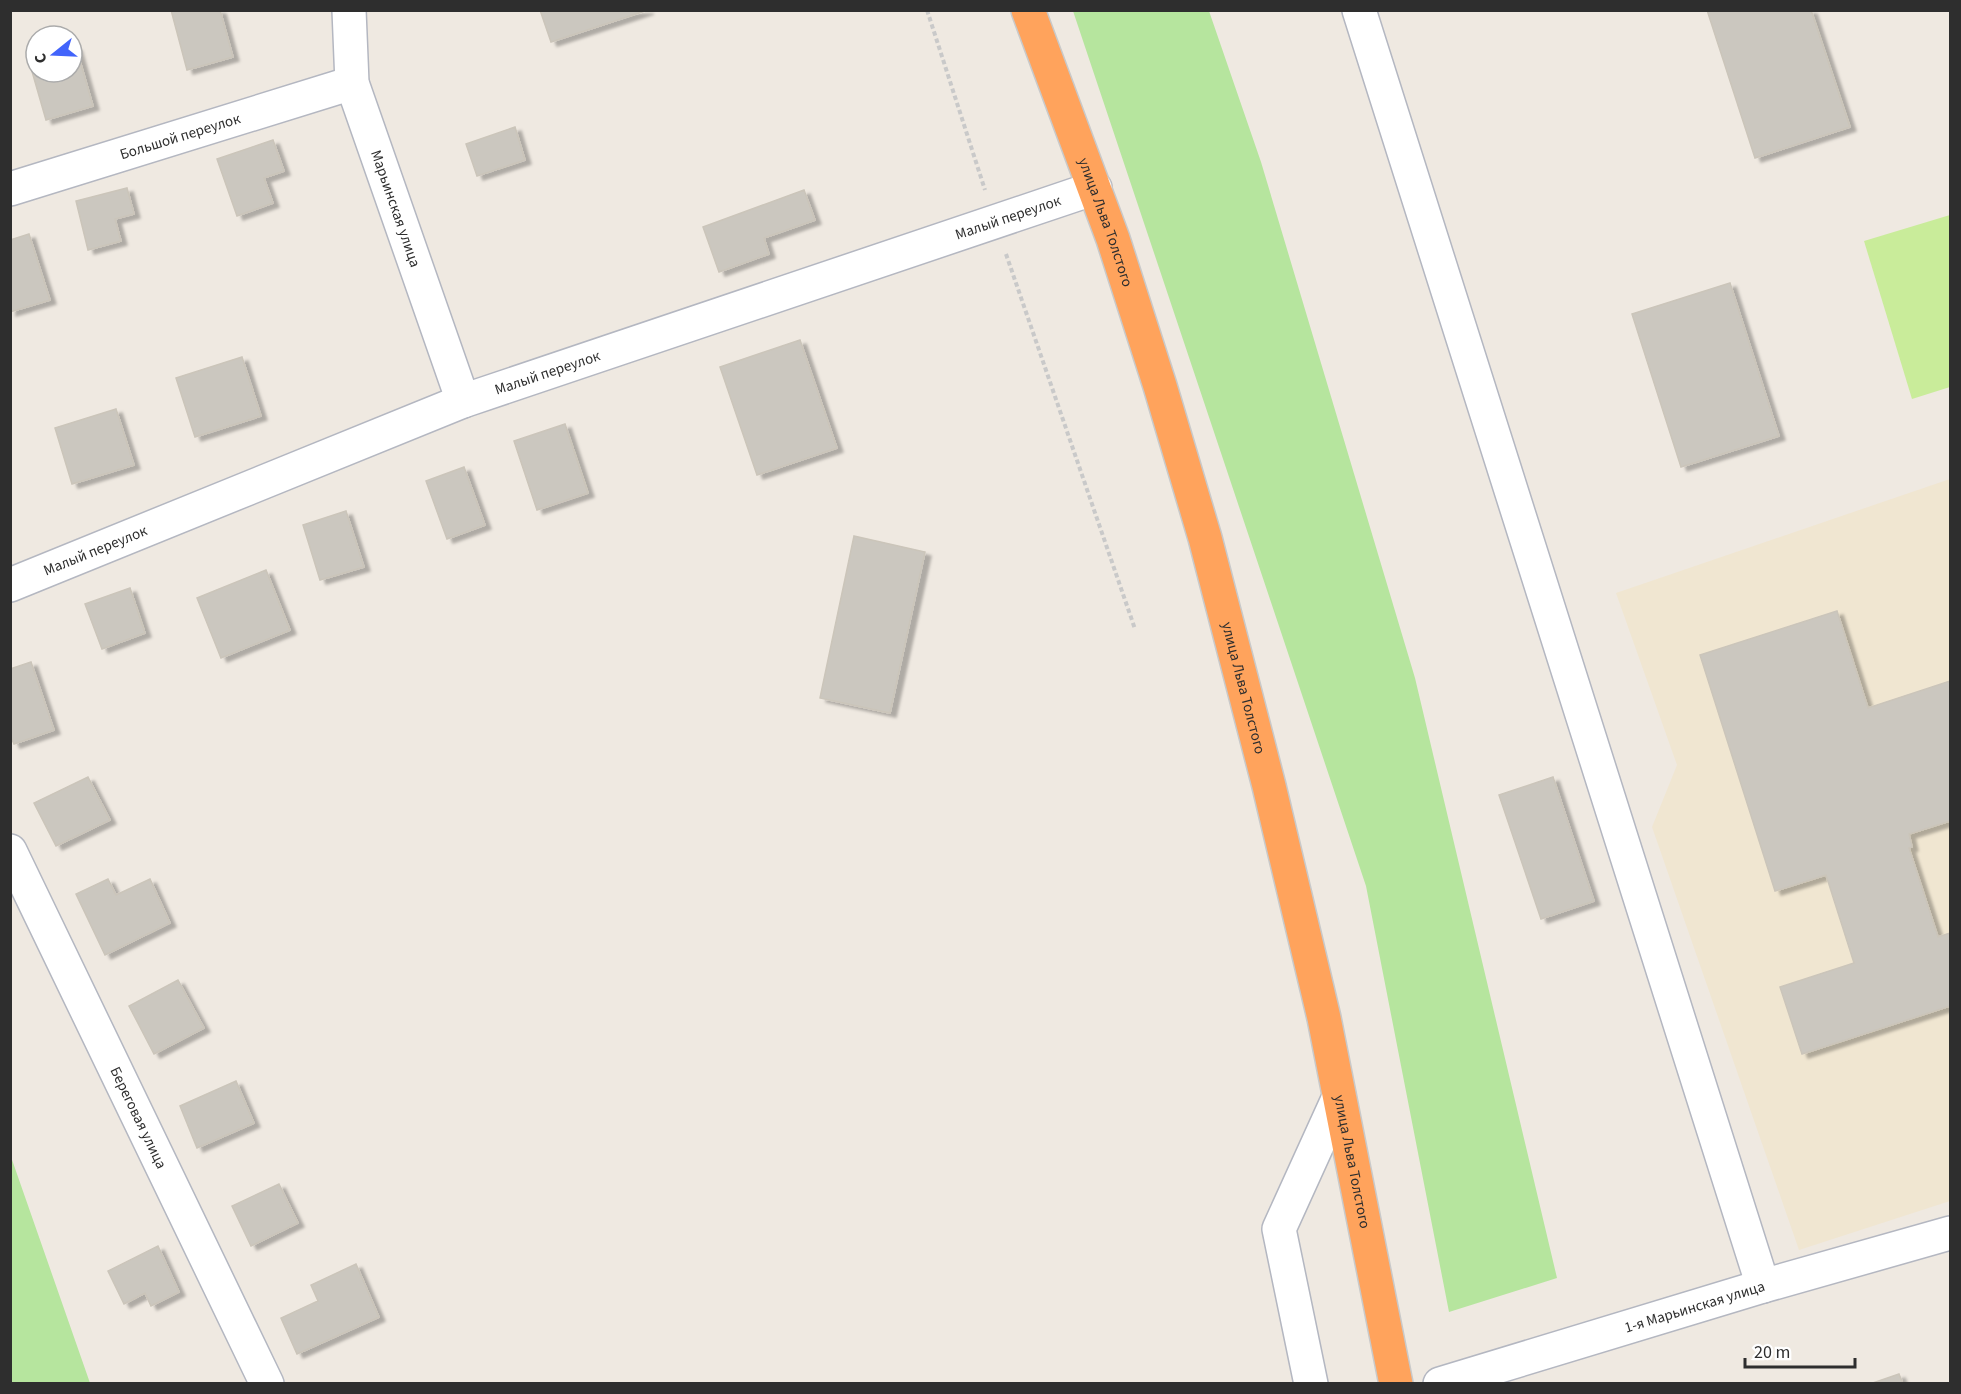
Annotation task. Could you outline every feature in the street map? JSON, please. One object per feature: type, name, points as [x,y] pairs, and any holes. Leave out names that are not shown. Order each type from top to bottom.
[{"type":"highway","name":"улица Льва Толстого","points":[[1028,10],[1095,188],[1160,386],[1205,538],[1269,786],[1324,1018],[1396,1383]]},
{"type":"street","name":"Марьинская улица","points":[[349,10],[352,83],[463,401]]},
{"type":"street","points":[[1359,10],[1763,1286]]},
{"type":"street","name":"Большой переулок","points":[[10,189],[352,83]]},
{"type":"street","name":"Малый переулок","points":[[10,585],[463,401],[1095,188]]},
{"type":"street","name":"Береговая улица","points":[[10,851],[267,1383]]},
{"type":"street","points":[[1311,1383],[1279,1230],[1339,1096]]},
{"type":"street","name":"1-я Марьинская улица","points":[[1440,1383],[1763,1286],[1950,1233]]},
{"type":"path","points":[[927,10],[995,222],[1136,629]]},
{"type":"shaded area","points":[[1950,479],[1950,1201],[1799,1250],[1652,827],[1677,765],[1616,593]]},
{"type":"green space","points":[[1073,11],[1209,11],[1261,162],[1415,678],[1557,1278],[1449,1312],[1366,886]]},
{"type":"green space","points":[[1950,215],[1950,387],[1912,399],[1864,241]]},
{"type":"green space","points":[[10,1154],[90,1383],[11,1383]]},
{"type":"building","points":[[171,10],[220,10],[233,57],[187,70]]},
{"type":"building","points":[[540,10],[648,10],[551,42]]},
{"type":"building","points":[[1707,10],[1811,10],[1850,127],[1755,158]]},
{"type":"building","points":[[84,75],[93,106],[46,120],[36,84],[84,84]]},
{"type":"building","points":[[515,127],[525,160],[477,176],[466,144]]},
{"type":"building","points":[[273,140],[284,171],[264,178],[273,203],[237,216],[217,159]]},
{"type":"building","points":[[127,188],[134,214],[115,219],[121,241],[88,250],[76,201]]},
{"type":"building","points":[[804,190],[815,220],[764,238],[769,254],[719,272],[703,227]]},
{"type":"building","points":[[29,234],[50,300],[10,312],[10,240]]},
{"type":"building","points":[[1730,283],[1779,436],[1681,467],[1632,314]]},
{"type":"building","points":[[800,340],[837,448],[757,475],[720,367]]},
{"type":"building","points":[[242,357],[261,416],[195,437],[176,378]]},
{"type":"building","points":[[116,409],[134,465],[72,484],[55,428]]},
{"type":"building","points":[[565,424],[588,493],[537,510],[514,441]]},
{"type":"building","points":[[464,467],[485,525],[447,539],[426,481]]},
{"type":"building","points":[[346,511],[364,567],[320,580],[303,525]]},
{"type":"building","points":[[854,536],[925,552],[890,713],[820,698]]},
{"type":"building","points":[[266,570],[290,630],[221,658],[197,598]]},
{"type":"building","points":[[130,588],[145,633],[102,649],[85,604]]},
{"type":"building","points":[[1837,611],[1868,708],[1950,681],[1950,821],[1909,834],[1912,847],[1909,848],[1938,937],[1950,933],[1950,1006],[1802,1054],[1780,987],[1854,963],[1826,875],[1775,891],[1700,655]]},
{"type":"building","points":[[31,662],[54,730],[14,744],[10,735],[10,669]]},
{"type":"building","points":[[88,777],[110,820],[56,846],[34,803]]},
{"type":"building","points":[[1553,777],[1594,901],[1541,919],[1499,795]]},
{"type":"building","points":[[108,879],[116,895],[150,879],[170,923],[105,955],[76,894]]},
{"type":"building","points":[[178,980],[204,1028],[154,1054],[129,1006]]},
{"type":"building","points":[[236,1081],[254,1123],[197,1148],[180,1106]]},
{"type":"building","points":[[279,1184],[298,1223],[251,1246],[232,1206]]},
{"type":"building","points":[[158,1246],[179,1292],[151,1306],[145,1293],[124,1304],[108,1271]]},
{"type":"building","points":[[356,1264],[379,1317],[297,1354],[281,1318],[318,1301],[311,1285]]},
{"type":"building","points":[[1899,1374],[1903,1384],[1870,1384]]}]
